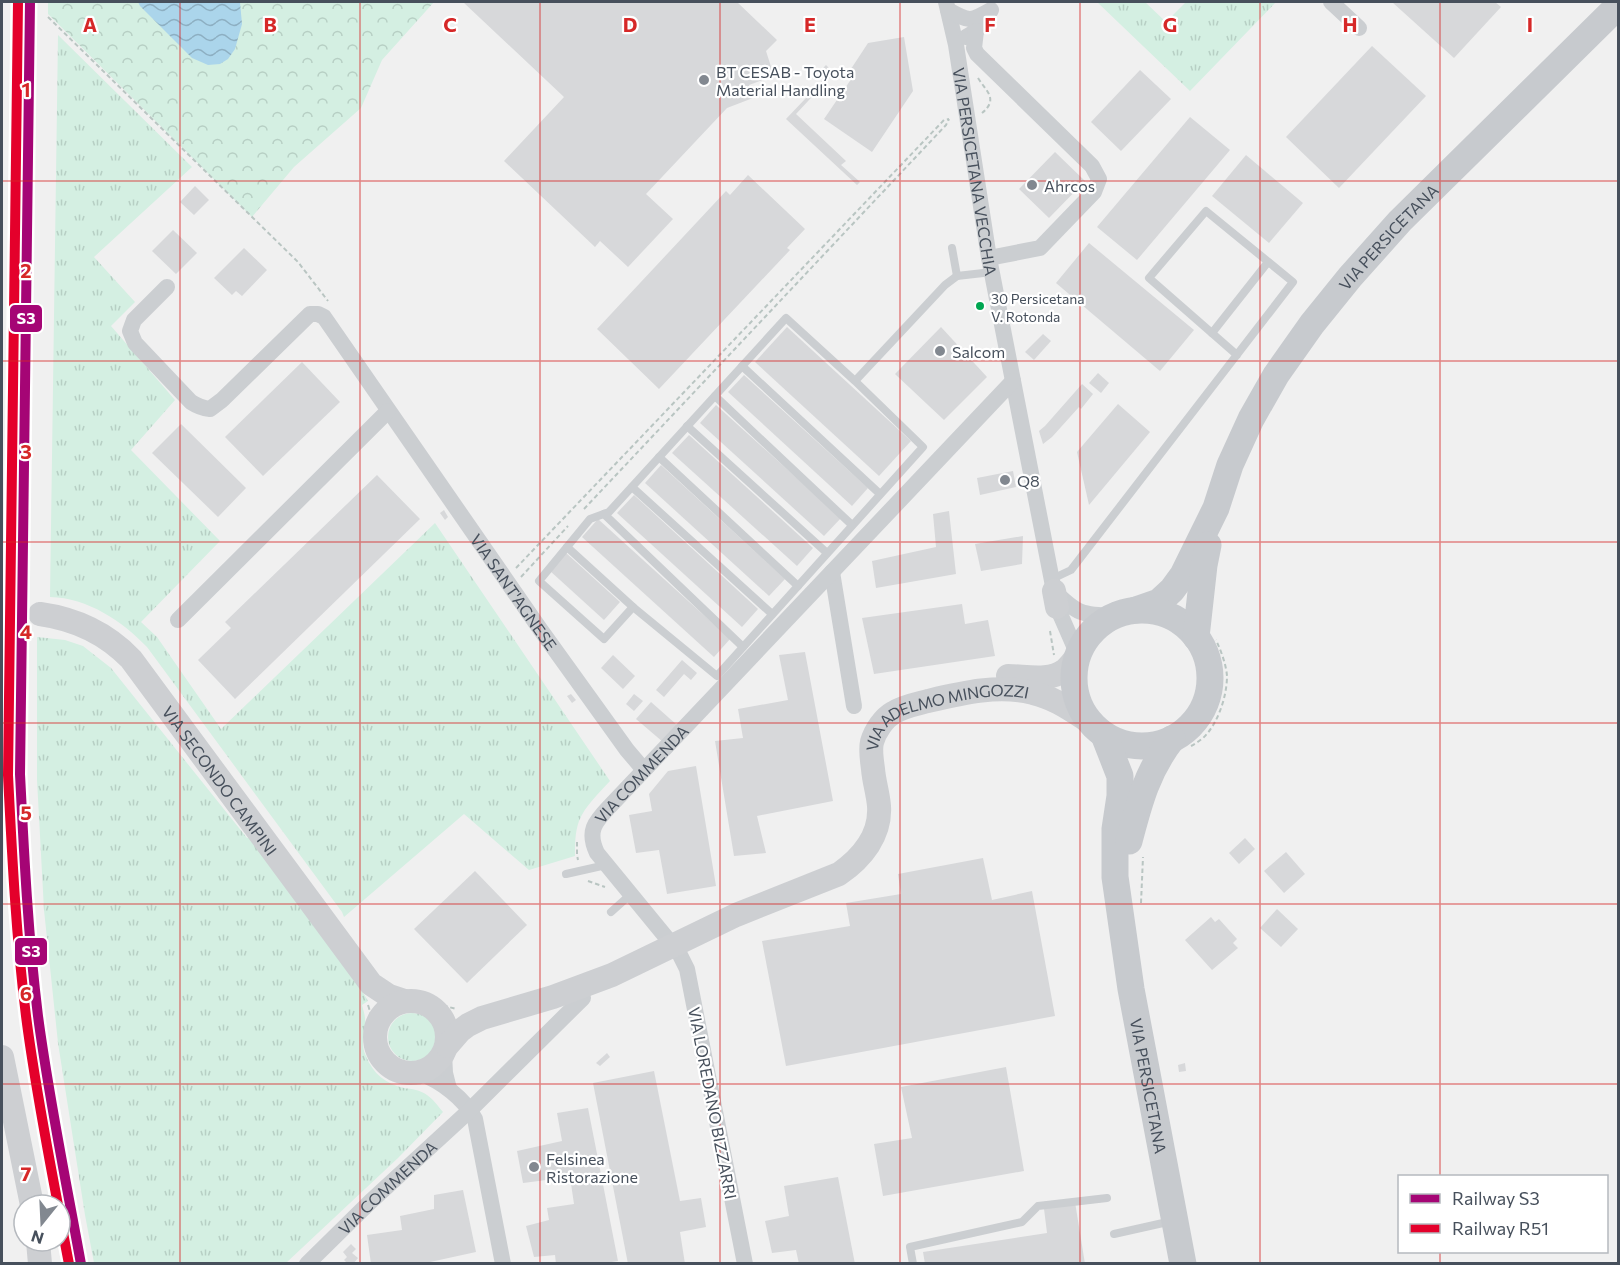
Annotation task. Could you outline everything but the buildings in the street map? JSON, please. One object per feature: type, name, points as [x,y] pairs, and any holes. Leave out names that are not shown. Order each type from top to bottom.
[{"type":"main road","name":"VIA PERSICETANA","points":[[1206,639],[1204,566],[1216,508],[1230,465],[1251,419],[1276,375],[1312,324],[1400,221],[1618,6]]},
{"type":"main road","name":"VIA PERSICETANA","points":[[1125,613],[1159,602],[1172,590],[1191,561],[1216,508]]},
{"type":"main road","points":[[1158,612],[1169,616],[1206,639],[1210,677],[1207,699],[1197,718],[1182,734],[1179,745],[1138,746],[1117,741],[1097,729],[1080,707],[1075,690],[1074,667],[1083,643],[1102,623],[1125,613],[1158,612]]},
{"type":"main road","name":"VIA PERSICETANA","points":[[1097,729],[1120,776],[1120,796],[1115,829],[1115,877],[1130,905]]},
{"type":"main road","name":"VIA PERSICETANA","points":[[1179,745],[1159,756],[1138,804],[1127,848],[1131,989],[1183,1263]]},
{"type":"street","points":[[1331,2],[1359,28]]},
{"type":"street","points":[[947,6],[964,18],[974,20],[995,6]]},
{"type":"street","name":"VIA PERSICETANA VECCHIA","points":[[947,6],[956,45],[991,265],[1054,592],[1078,655]]},
{"type":"street","points":[[956,45],[976,31],[995,6]]},
{"type":"street","points":[[976,31],[974,48],[977,54],[1092,166],[1099,179],[1094,192],[1040,249],[991,265]]},
{"type":"street","name":"VIA SANT'AGNESE","points":[[167,287],[134,320],[130,331],[135,343],[190,402],[198,407],[210,409],[216,405],[310,314],[324,317],[554,648],[627,750],[644,770]]},
{"type":"street","name":"VIA COMMENDA","points":[[673,946],[606,865],[592,843],[592,831],[597,820],[1013,381]]},
{"type":"street","points":[[178,620],[388,411]]},
{"type":"street","points":[[832,572],[854,706]]},
{"type":"street","points":[[1054,592],[1079,612],[1088,615],[1125,613]]},
{"type":"street","name":"VIA SECONDO CAMPINI","points":[[40,614],[56,616],[104,635],[131,659],[377,1004],[375,1028]]},
{"type":"street","name":"VIA ADELMO MINGOZZI","points":[[673,946],[839,859],[857,838],[864,821],[866,802],[858,745],[866,721],[873,711],[885,701],[897,695],[925,688],[995,677],[1035,678],[1056,675],[1066,669],[1078,655]]},
{"type":"street","name":"VIA ADELMO MINGOZZI","points":[[736,915],[839,874],[863,853],[873,838],[879,816],[873,774],[872,742],[880,725],[893,713],[910,706],[983,690],[1014,690],[1033,693],[1062,703],[1097,729]]},
{"type":"street","points":[[417,1076],[435,1064],[445,1049],[468,1024],[553,997],[673,946]]},
{"type":"street","name":"VIA LOREDANO BIZZARRI","points":[[673,946],[687,969],[745,1263]]},
{"type":"street","name":"VIA SECONDO CAMPINI","points":[[370,994],[411,997]]},
{"type":"street","points":[[482,1018],[458,1019],[447,1010],[416,1001],[411,997],[386,1010],[379,1018],[374,1039],[376,1050],[390,1067],[399,1072],[436,1080],[449,1089],[469,1111],[476,1124],[503,1263]]},
{"type":"street","name":"VIA COMMENDA","points":[[307,1263],[469,1111],[583,998]]},
{"type":"street","points":[[447,1010],[442,1018],[448,1036],[444,1067],[449,1089]]},
{"type":"street","points":[[2,1057],[30,1193]]},
{"type":"lane","points":[[1054,592],[1237,355],[1293,282],[1206,211],[1149,278],[1237,355]]},
{"type":"lane","points":[[952,248],[957,276]]},
{"type":"lane","points":[[1212,333],[1268,262]]},
{"type":"lane","points":[[855,381],[945,285],[957,276],[991,265]]},
{"type":"lane","points":[[567,547],[633,607],[717,676],[923,447],[786,318],[609,512],[590,519],[539,581],[604,639],[633,607]]},
{"type":"lane","points":[[742,366],[880,494]]},
{"type":"lane","points":[[715,396],[852,525]]},
{"type":"lane","points":[[687,426],[827,553]]},
{"type":"lane","points":[[659,457],[798,586]]},
{"type":"lane","points":[[632,487],[772,614]]},
{"type":"lane","points":[[604,514],[743,647]]},
{"type":"lane","points":[[566,874],[606,865]]},
{"type":"lane","points":[[611,912],[630,895]]},
{"type":"lane","points":[[913,1263],[910,1247],[1022,1222],[1038,1206],[1107,1198]]},
{"type":"lane","points":[[1114,1234],[1175,1220]]},
{"type":"path","points":[[48,17],[248,211]]},
{"type":"path","points":[[979,73],[979,81],[990,93],[990,101],[988,107],[979,114]]},
{"type":"path","points":[[517,567],[927,137],[944,120],[948,119],[946,125],[581,513]]},
{"type":"path","points":[[520,577],[573,521]]},
{"type":"path","points":[[1179,745],[1204,737],[1214,723],[1225,695],[1227,675],[1221,652],[1206,639]]},
{"type":"path","points":[[1130,905],[1143,849]]},
{"type":"path","points":[[370,994],[372,1020],[369,1041],[372,1053],[378,1063],[398,1077],[417,1076]]},
{"type":"path","points":[[411,997],[426,996],[447,1010]]},
{"type":"green space","points":[[48,2],[434,2],[382,60],[361,108],[294,167],[252,217],[48,14]]},
{"type":"green space","points":[[1097,2],[1145,2],[1166,22],[1186,2],[1276,2],[1190,91]]},
{"type":"green space","points":[[58,35],[192,167],[94,257],[135,302],[111,326],[175,400],[131,450],[220,541],[141,622],[157,637],[221,729],[435,523],[610,781],[589,805],[579,821],[575,856],[529,870],[464,814],[344,917],[147,647],[127,628],[91,606],[64,598],[50,597]]},
{"type":"green space","points":[[37,637],[65,640],[83,646],[111,668],[247,838],[249,837],[358,984],[368,1001],[362,1005],[365,1015],[363,1046],[372,1068],[391,1084],[424,1093],[443,1112],[398,1158],[286,1263],[94,1263],[58,1043],[44,910],[37,780]]},
{"type":"green space","points":[[407,1013],[417,1013],[429,1020],[436,1032],[436,1042],[429,1054],[417,1061],[407,1061],[392,1050],[388,1042],[388,1032],[399,1017]]},
{"type":"water","points":[[138,2],[240,2],[242,24],[235,49],[228,59],[220,64],[208,65],[192,58]]},
{"type":"tunnel","points":[[2,613],[40,614]]},
{"type":"rail line","name":"R51","points":[[18,2],[8,775],[17,926],[26,1016],[36,1087],[56,1193]]},
{"type":"rail line","name":"S3","points":[[30,2],[20,774],[29,925],[38,1016],[52,1109],[81,1264]]},
{"type":"rail line","name":"R51","points":[[67,1253],[69,1264]]},
{"type":"place","name":"BT CESAB - Toyota Material Handling","points":[[704,80]]},
{"type":"place","name":"Ahrcos","points":[[1032,185]]},
{"type":"place","name":"30 Persicetana V. Rotonda","points":[[980,306]]},
{"type":"place","name":"Salcom","points":[[940,351]]},
{"type":"place","name":"Q8","points":[[1005,480]]},
{"type":"place","name":"Felsinea Ristorazione","points":[[534,1167]]}]
